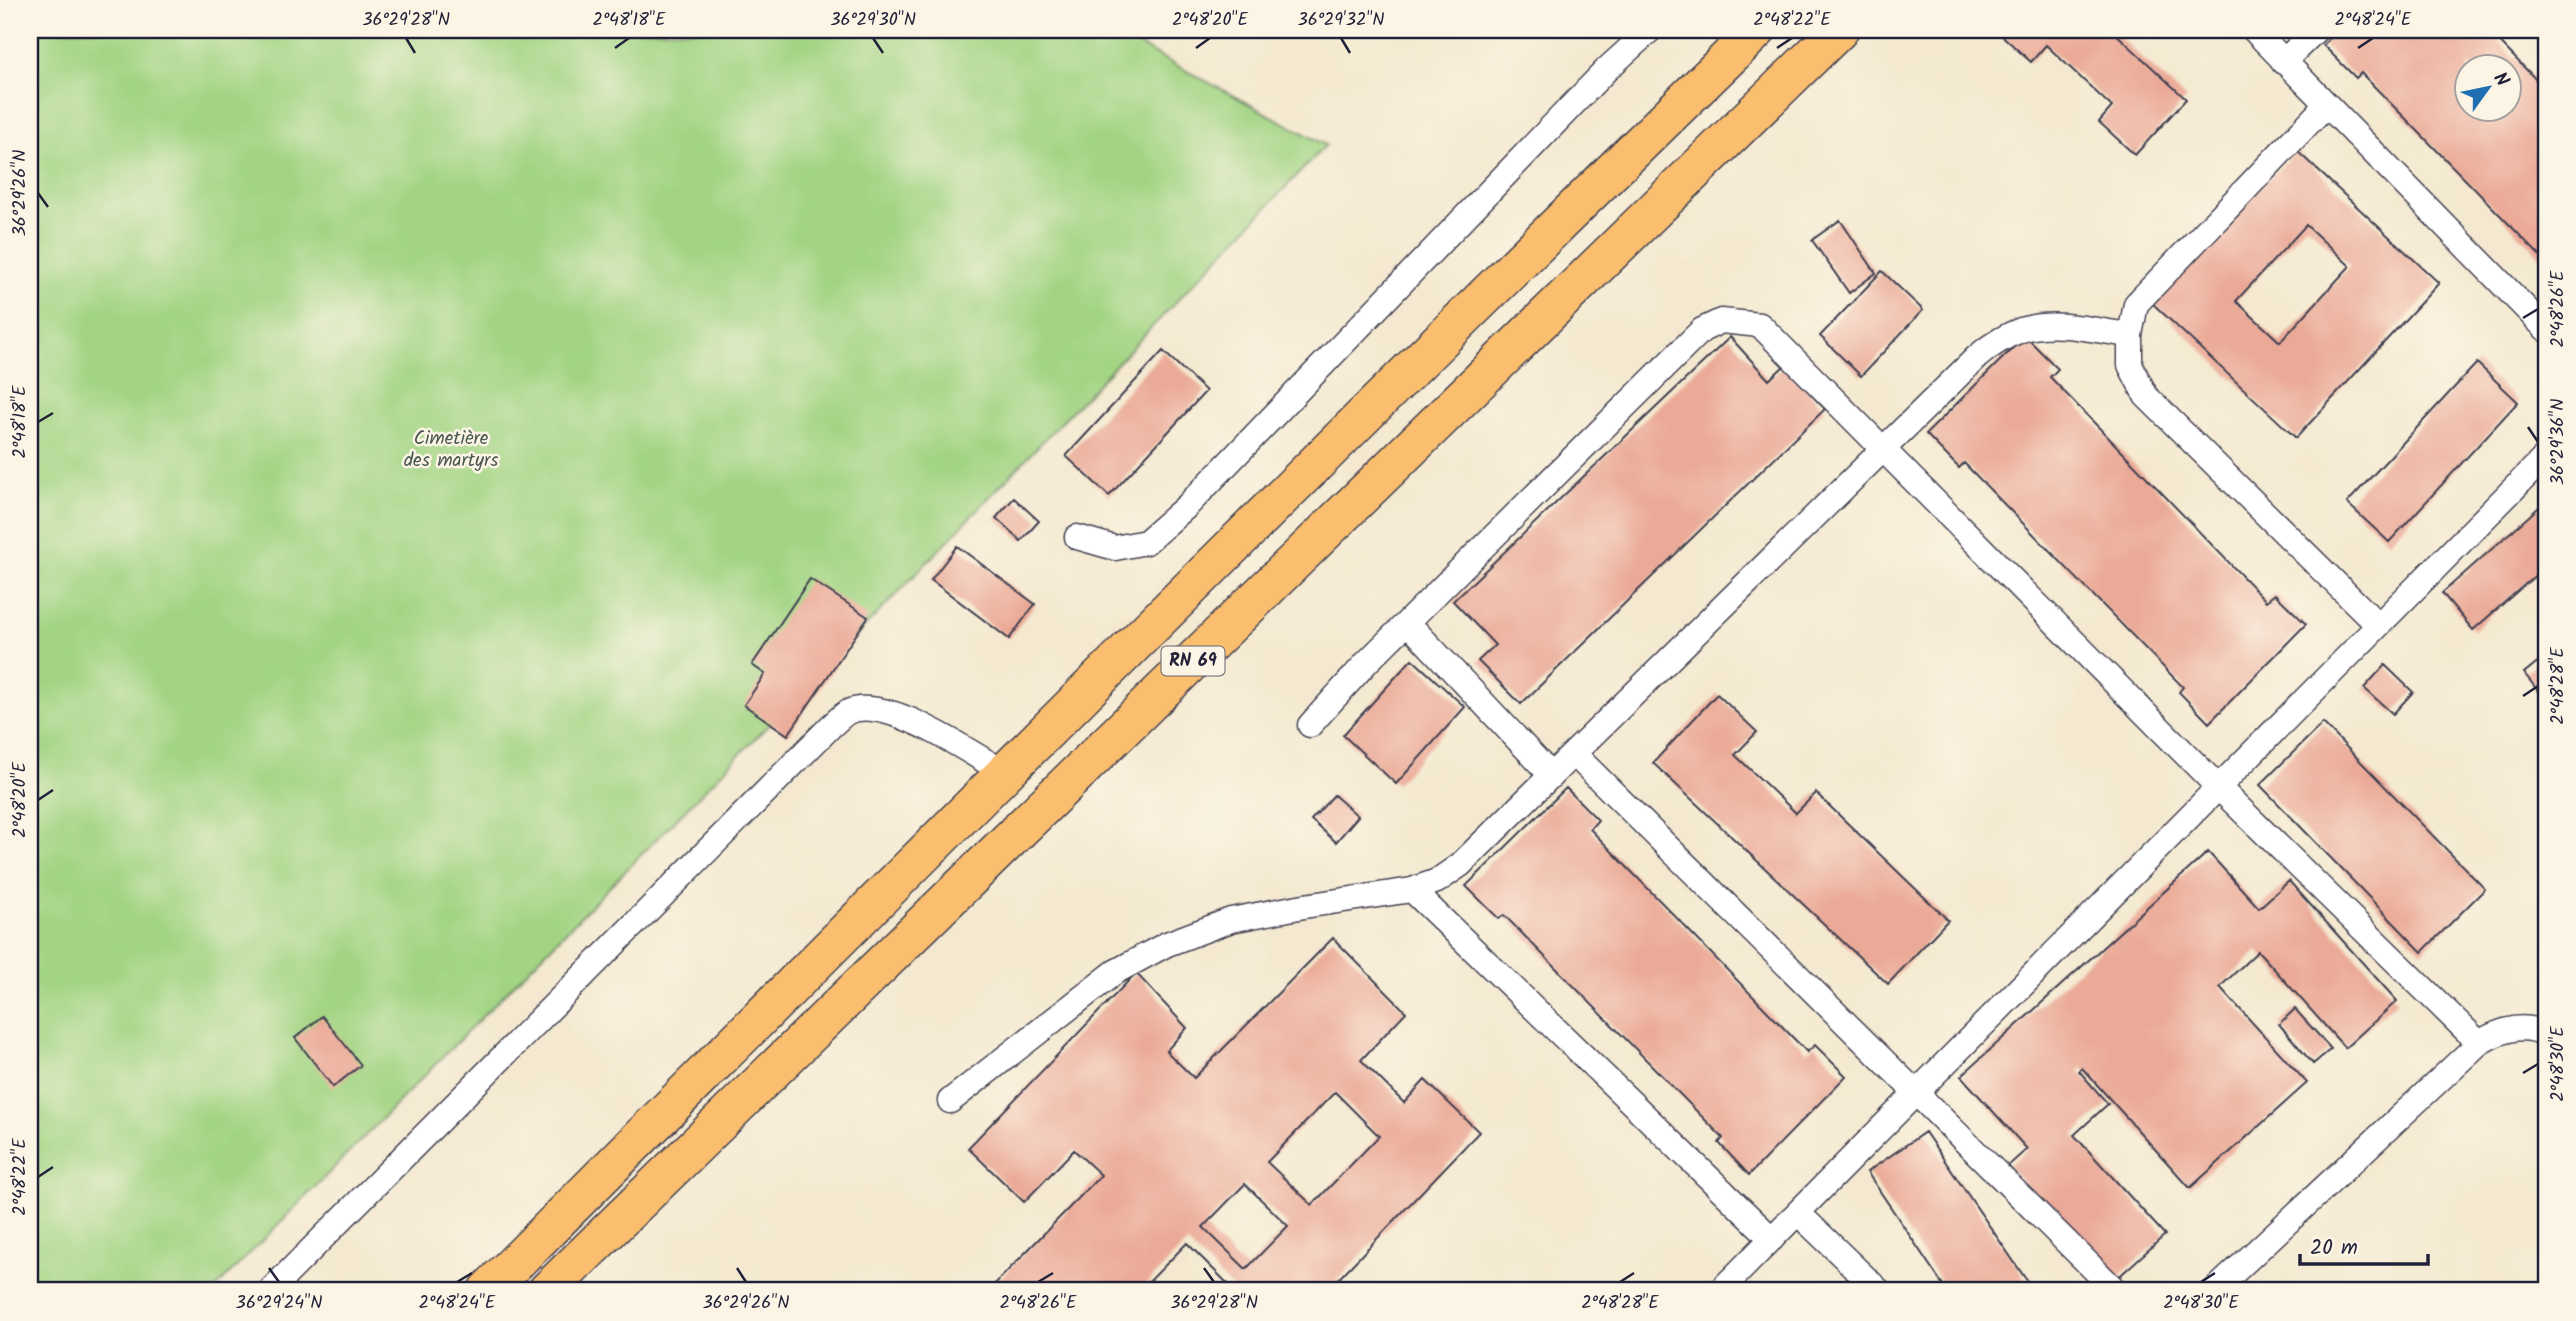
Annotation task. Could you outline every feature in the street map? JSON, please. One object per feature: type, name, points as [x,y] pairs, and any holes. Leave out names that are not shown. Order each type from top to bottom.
[{"type":"highway","name":"RN 69","points":[[487,1291],[1533,248],[1757,30]]},
{"type":"highway","name":"RN 69","points":[[547,1291],[1839,30]]},
{"type":"lane","points":[[1077,537],[1115,548],[1146,541],[1186,506],[1607,69],[1650,30]]},
{"type":"lane","points":[[2254,30],[2546,329]]},
{"type":"lane","points":[[2283,62],[2316,30]]},
{"type":"lane","points":[[2326,104],[2136,304],[2130,335],[2130,365],[2146,396],[2378,625]]},
{"type":"lane","points":[[1310,725],[1367,662],[1702,330],[1721,321],[1760,325],[2217,786],[2479,1042]]},
{"type":"lane","points":[[950,1101],[1115,972],[1167,944],[1231,920],[1412,890],[1437,881],[1460,865],[1978,356],[1998,340],[2022,329],[2052,326],[2130,335]]},
{"type":"lane","points":[[1720,1291],[2546,456]]},
{"type":"lane","points":[[1408,623],[1552,776]]},
{"type":"lane","points":[[270,1291],[821,736],[849,712],[868,709],[895,712],[1005,773]]},
{"type":"lane","points":[[1574,754],[2116,1291]]},
{"type":"lane","points":[[1412,890],[1772,1239]]},
{"type":"lane","points":[[2214,1291],[2479,1042],[2498,1032],[2520,1027],[2546,1034]]},
{"type":"lane","points":[[1798,1213],[1879,1291]]},
{"type":"green space","name":"Cimetière des martyrs","points":[[30,30],[1110,30],[1326,145],[890,601],[213,1291],[30,1291]]},
{"type":"building","points":[[1996,30],[2112,30],[2186,99],[2135,155],[2099,122],[2112,107],[2046,45],[2031,62]]},
{"type":"building","points":[[2338,30],[2488,30],[2509,52],[2454,52],[2454,122],[2524,122],[2524,67],[2546,90],[2546,262],[2361,73],[2356,78],[2323,45]]},
{"type":"building","points":[[2296,150],[2439,283],[2296,438],[2152,303]],"holes":[[[2306,225],[2350,266],[2280,342],[2236,301]]]},
{"type":"building","points":[[1840,220],[1876,273],[1849,293],[1812,240]]},
{"type":"building","points":[[1882,271],[1923,310],[1861,376],[1820,336]]},
{"type":"building","points":[[2025,336],[2058,369],[2050,377],[2266,601],[2275,594],[2306,624],[2209,723],[2179,692],[2183,687],[1964,463],[1959,468],[1926,434]]},
{"type":"building","points":[[1730,337],[1769,380],[1784,366],[1825,409],[1521,704],[1478,661],[1495,645],[1453,601]]},
{"type":"building","points":[[1163,351],[1206,391],[1109,496],[1066,456]]},
{"type":"building","points":[[2477,363],[2518,402],[2389,542],[2347,503]]},
{"type":"building","points":[[1014,498],[1039,521],[1021,541],[996,518]]},
{"type":"building","points":[[2546,501],[2546,566],[2473,630],[2442,593]]},
{"type":"building","points":[[957,546],[1035,604],[1009,639],[931,580]]},
{"type":"building","points":[[810,579],[868,617],[788,735],[744,705],[765,674],[752,665]]},
{"type":"building","points":[[2546,655],[2546,701],[2524,673]]},
{"type":"building","points":[[1412,659],[1465,707],[1396,784],[1343,735]]},
{"type":"building","points":[[2385,665],[2413,692],[2393,714],[2364,688]]},
{"type":"building","points":[[1717,694],[1757,732],[1735,755],[1796,813],[1816,793],[1948,920],[1888,984],[1653,763]]},
{"type":"building","points":[[2323,723],[2485,889],[2422,952],[2260,785]]},
{"type":"building","points":[[1566,788],[1598,820],[1590,829],[1807,1052],[1815,1045],[1846,1076],[1749,1175],[1719,1143],[1723,1138],[1504,915],[1499,919],[1466,886]]},
{"type":"building","points":[[1334,795],[1358,816],[1336,842],[1311,820]]},
{"type":"building","points":[[2208,852],[2259,908],[2289,881],[2397,1001],[2345,1048],[2258,951],[2220,987],[2307,1083],[2190,1188],[2082,1068],[2079,1071],[2108,1104],[2074,1135],[2165,1235],[2113,1282],[2008,1166],[2027,1149],[1961,1076]]},
{"type":"building","points":[[1333,938],[1406,1012],[1361,1060],[1404,1103],[1425,1080],[1479,1132],[1327,1291],[1229,1291],[1232,1288],[1187,1243],[1140,1291],[988,1291],[1101,1175],[1074,1150],[1024,1202],[968,1148],[1136,973],[1187,1028],[1166,1051],[1194,1078]],"holes":[[[1335,1092],[1379,1136],[1312,1205],[1267,1162]],[[1245,1184],[1288,1226],[1246,1269],[1203,1227]]]},
{"type":"building","points":[[2295,1009],[2331,1049],[2313,1064],[2279,1024]]},
{"type":"building","points":[[322,1016],[361,1065],[333,1087],[295,1038]]},
{"type":"building","points":[[1925,1132],[2034,1291],[1947,1291],[1867,1172]]}]
